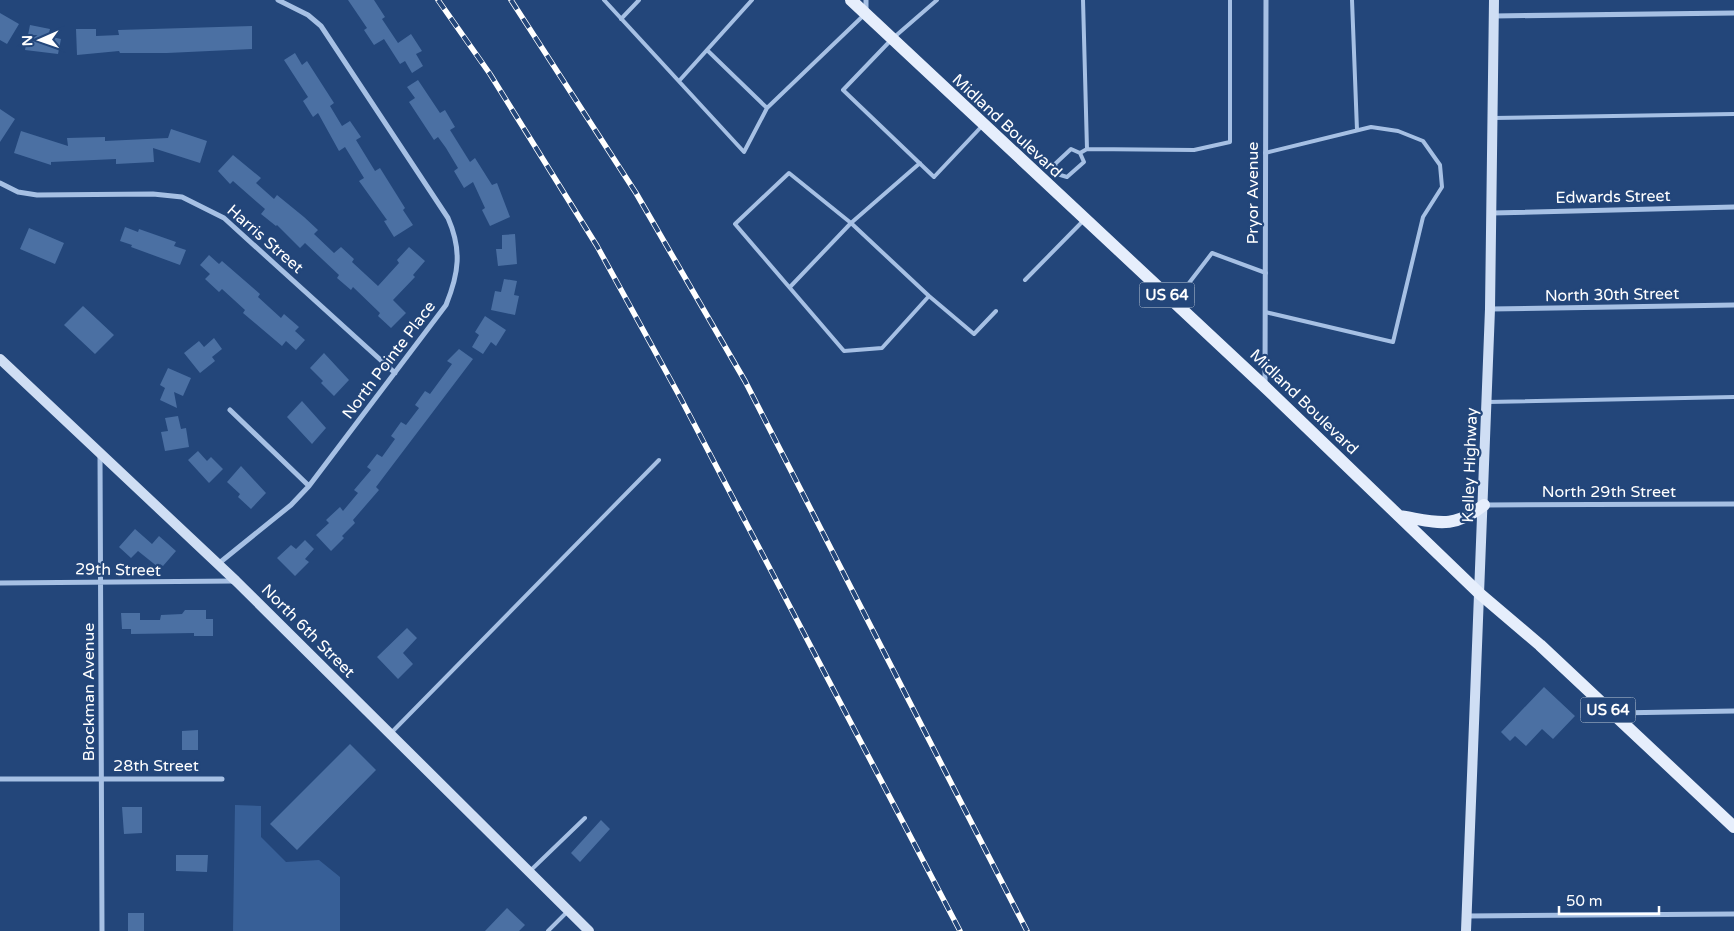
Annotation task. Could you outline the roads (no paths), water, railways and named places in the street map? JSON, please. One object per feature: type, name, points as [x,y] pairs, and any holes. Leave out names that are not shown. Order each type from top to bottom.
[{"type":"main road","name":"Midland Boulevard","points":[[851,0],[1265,387],[1480,594],[1540,645],[1734,827]]},
{"type":"main road","points":[[1399,516],[1452,522],[1467,518],[1484,505]]},
{"type":"street","name":"North Pointe Place","points":[[218,564],[291,505],[309,486],[446,305],[456,280],[457,238],[448,218],[322,26],[308,15],[278,0]]},
{"type":"street","points":[[866,0],[866,14]]},
{"type":"street","name":"Pryor Avenue","points":[[1265,387],[1266,0]]},
{"type":"street","name":"Kelley Highway","points":[[1466,931],[1484,505],[1490,309],[1494,0]]},
{"type":"street","points":[[1494,16],[1734,13]]},
{"type":"street","name":"Harris Street","points":[[0,183],[18,192],[37,195],[153,194],[182,198],[203,206],[224,218],[395,373]]},
{"type":"street","name":"Edwards Street","points":[[1492,213],[1734,208]]},
{"type":"street","name":"North 30th Street","points":[[1490,309],[1734,305]]},
{"type":"street","name":"North 6th Street","points":[[0,359],[236,581],[589,931]]},
{"type":"street","points":[[230,410],[309,486]]},
{"type":"street","name":"Brockman Avenue","points":[[100,454],[102,931]]},
{"type":"street","name":"North 29th Street","points":[[1484,505],[1734,504]]},
{"type":"street","name":"29th Street","points":[[0,583],[236,581]]},
{"type":"street","points":[[1611,713],[1734,711]]},
{"type":"street","name":"28th Street","points":[[0,779],[222,779]]},
{"type":"street","points":[[1467,916],[1734,914]]},
{"type":"lane","points":[[604,0],[744,152],[767,108],[866,14]]},
{"type":"lane","points":[[621,19],[639,0]]},
{"type":"lane","points":[[678,81],[752,0]]},
{"type":"lane","points":[[937,0],[892,40],[843,90],[934,176],[983,125]]},
{"type":"lane","points":[[1083,0],[1087,150]]},
{"type":"lane","points":[[1080,153],[1087,150],[1194,150],[1230,142],[1230,0]]},
{"type":"lane","points":[[1352,0],[1357,130]]},
{"type":"lane","points":[[707,50],[767,108]]},
{"type":"lane","points":[[1493,118],[1734,114]]},
{"type":"lane","points":[[1265,152],[1371,127],[1398,131],[1423,141],[1440,165],[1442,187],[1423,217],[1393,342],[1265,312]]},
{"type":"lane","points":[[1071,149],[1080,153],[1084,162],[1067,177],[1057,174],[1055,164],[1071,149]]},
{"type":"lane","points":[[790,287],[851,223],[920,163]]},
{"type":"lane","points":[[929,296],[882,348],[844,351],[736,224],[790,173],[851,223],[929,296],[974,334],[996,311]]},
{"type":"lane","points":[[1045,183],[1057,174]]},
{"type":"lane","points":[[1025,280],[1084,219]]},
{"type":"lane","points":[[1174,302],[1212,253],[1266,273]]},
{"type":"lane","points":[[1487,402],[1734,397]]},
{"type":"lane","points":[[390,734],[660,460]]},
{"type":"lane","points":[[529,872],[585,818]]},
{"type":"lane","points":[[548,931],[568,911]]},
{"type":"railway","points":[[438,0],[490,74],[597,246],[680,397],[960,931]]},
{"type":"railway","points":[[511,0],[636,193],[745,381],[1027,931]]}]
